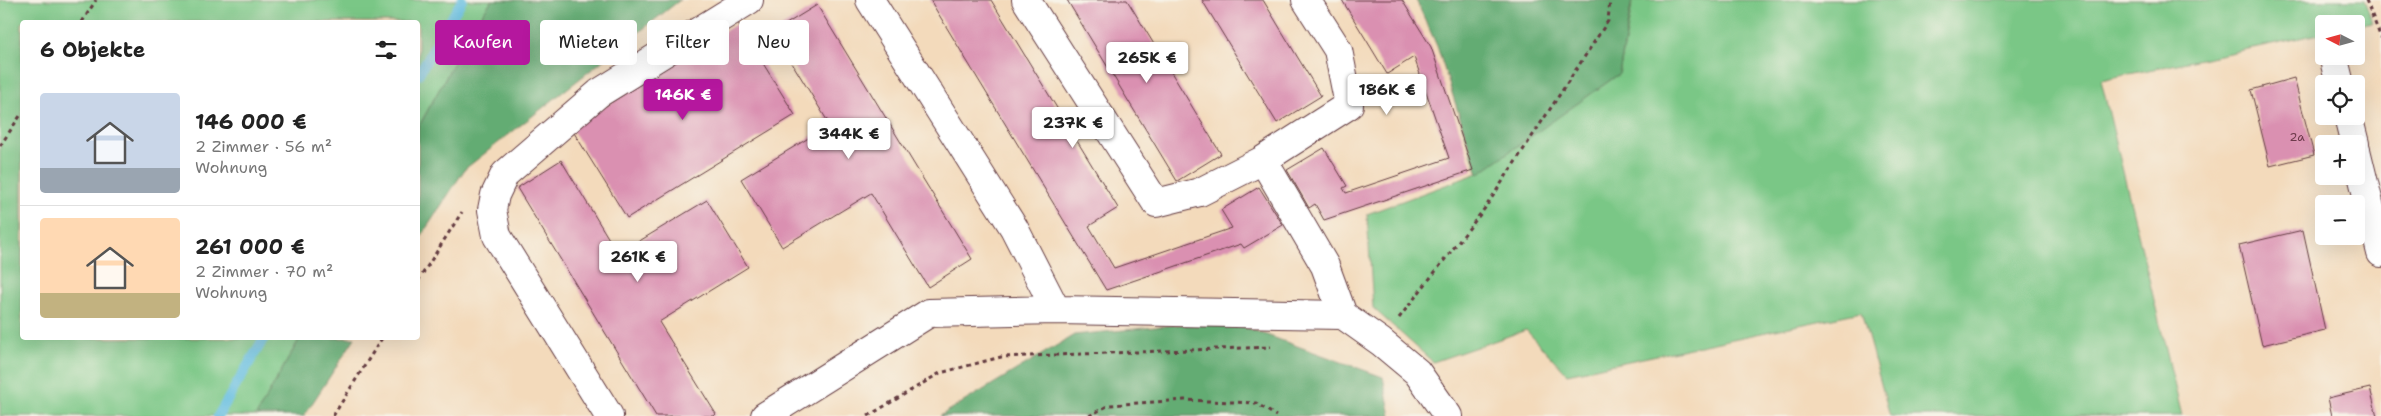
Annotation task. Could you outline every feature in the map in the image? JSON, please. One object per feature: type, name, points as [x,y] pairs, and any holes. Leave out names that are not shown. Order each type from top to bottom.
[{"type":"street","points":[[609,416],[497,236],[492,210],[495,195],[505,174],[599,93],[749,0]]},
{"type":"street","points":[[870,0],[1014,228],[1056,310]]},
{"type":"street","points":[[1026,0],[1156,203],[1200,192],[1263,160],[1349,105],[1338,50],[1306,0]]},
{"type":"street","points":[[1263,160],[1325,266],[1343,315]]},
{"type":"street","points":[[2364,185],[2381,253]]},
{"type":"street","points":[[765,416],[930,313],[1056,310],[1343,315],[1381,342],[1417,372],[1448,416]]},
{"type":"path","points":[[83,20],[96,0]]},
{"type":"path","points":[[1381,342],[1485,208],[1608,20],[1610,0]]},
{"type":"path","points":[[2366,0],[2381,38]]},
{"type":"path","points":[[0,146],[20,116]]},
{"type":"path","points":[[420,278],[459,214],[466,209]]},
{"type":"path","points":[[333,416],[381,340]]},
{"type":"path","points":[[868,416],[940,372],[1001,356],[1274,347]]},
{"type":"path","points":[[1089,416],[1109,405],[1184,400],[1256,403],[1276,416]]},
{"type":"green space","points":[[0,0],[492,0],[478,20],[435,20],[435,65],[453,65],[420,124],[420,20],[20,20],[20,340],[299,340],[256,416],[0,416]]},
{"type":"green space","points":[[492,0],[680,0],[655,20],[647,20],[647,26],[637,34],[637,20],[540,20],[540,65],[597,65],[465,169],[420,238],[420,124],[453,65],[530,65],[530,20],[478,20]]},
{"type":"green space","points":[[1416,0],[1632,0],[1619,74],[1478,174],[1437,46]]},
{"type":"green space","points":[[1633,0],[2364,0],[2373,23],[2365,24],[2365,15],[2315,15],[2315,35],[2101,80],[2182,416],[1890,416],[1861,312],[1567,374],[1526,330],[1433,362],[1373,308],[1367,214],[1478,173],[1619,74]]},
{"type":"green space","points":[[1225,320],[1383,377],[1391,416],[940,416],[1074,335]]},
{"type":"green space","points":[[299,340],[354,340],[304,416],[256,416]]},
{"type":"building","points":[[930,0],[991,0],[1118,208],[1089,226],[1114,268],[1232,228],[1221,210],[1259,187],[1283,225],[1244,248],[1241,244],[1106,290]]},
{"type":"building","points":[[1067,0],[1127,0],[1221,154],[1177,181]]},
{"type":"building","points":[[1202,0],[1263,0],[1321,96],[1277,123]]},
{"type":"building","points":[[1342,0],[1402,0],[1431,47],[1473,170],[1324,220],[1315,204],[1309,208],[1287,170],[1324,148],[1347,186],[1343,188],[1346,193],[1449,158],[1414,57],[1387,74]]},
{"type":"building","points":[[817,5],[972,259],[928,287],[871,193],[782,247],[741,179],[830,125],[793,65],[809,65],[809,20],[793,20]]},
{"type":"building","points":[[738,23],[739,25],[739,65],[764,65],[795,115],[627,218],[571,128],[671,65],[729,65],[729,29]]},
{"type":"building","points":[[2294,78],[2314,155],[2270,166],[2251,90]]},
{"type":"building","points":[[561,160],[618,254],[707,200],[748,267],[659,322],[716,414],[714,416],[656,416],[517,188]]},
{"type":"building","points":[[2303,230],[2325,330],[2262,345],[2239,245]]},
{"type":"building","points":[[2370,388],[2377,416],[2332,416],[2328,398]]},
{"type":"waterway","points":[[420,72],[462,0]]},
{"type":"waterway","points":[[218,416],[263,340]]}]
